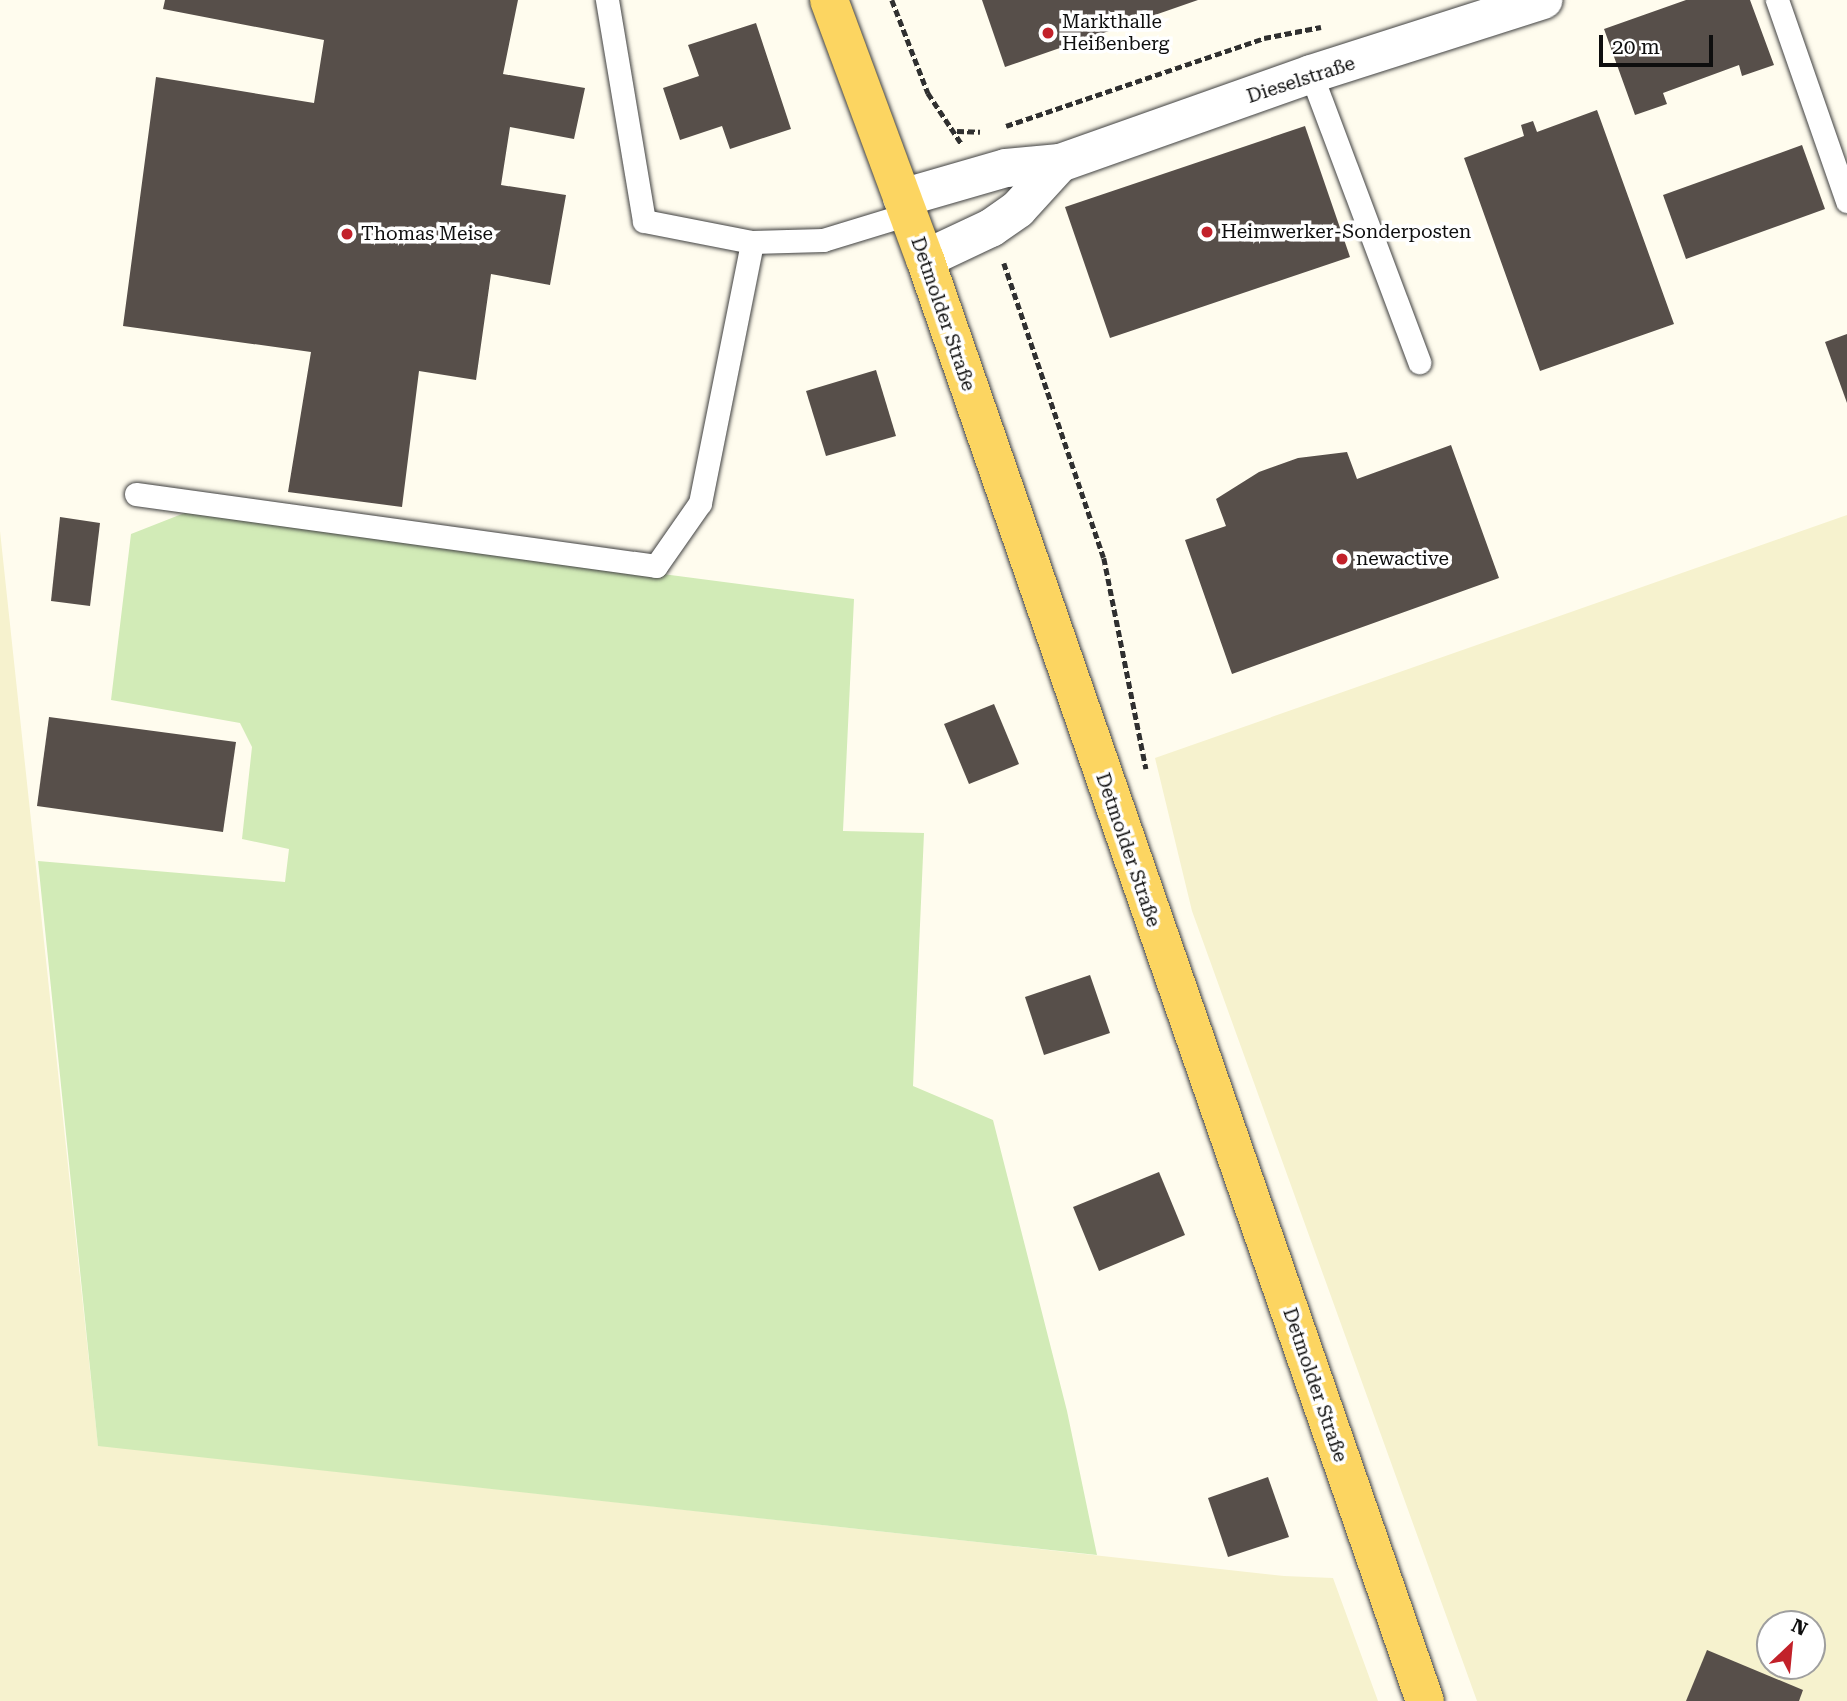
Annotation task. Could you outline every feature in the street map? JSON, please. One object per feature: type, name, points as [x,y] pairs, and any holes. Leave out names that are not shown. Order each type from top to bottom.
[{"type":"main road","name":"Detmolder Straße","points":[[829,0],[925,259],[1425,1701]]},
{"type":"street","name":"Dieselstraße","points":[[905,206],[972,177],[1006,168],[1060,163],[1311,74],[1537,1]]},
{"type":"street","name":"Dieselstraße","points":[[925,259],[991,228],[1018,209],[1060,163]]},
{"type":"lane","points":[[607,0],[644,221],[752,242],[823,240],[905,206]]},
{"type":"lane","points":[[1777,0],[1847,201]]},
{"type":"lane","points":[[1311,74],[1419,362]]},
{"type":"lane","points":[[135,494],[656,566],[700,503],[752,242]]},
{"type":"path","points":[[892,0],[928,93],[939,113],[957,131],[972,177]]},
{"type":"path","points":[[1000,128],[1264,38],[1335,26]]},
{"type":"path","points":[[957,131],[987,131]]},
{"type":"path","points":[[991,228],[1104,558],[1148,779]]},
{"type":"shaded area","points":[[1847,515],[1847,1701],[1477,1701],[1192,911],[1155,758]]},
{"type":"shaded area","points":[[0,531],[98,1445],[1284,1576],[1333,1578],[1378,1701],[0,1701]]},
{"type":"green space","points":[[187,512],[854,599],[843,831],[924,833],[913,1086],[993,1120],[1067,1411],[1097,1555],[98,1446],[38,861],[285,882],[289,849],[242,839],[252,747],[240,723],[111,700],[131,534]]},
{"type":"building","name":"Thomas Meise","points":[[165,0],[518,0],[503,74],[585,88],[574,139],[510,127],[501,185],[566,195],[550,285],[491,274],[476,380],[419,371],[402,507],[288,492],[311,352],[123,326],[156,77],[314,103],[324,40],[163,9]]},
{"type":"building","name":"Markthalle Heißenberg","points":[[982,0],[1198,0],[1005,67]]},
{"type":"building","points":[[1686,0],[1750,0],[1774,65],[1742,76],[1739,65],[1663,93],[1667,104],[1635,115],[1604,29]]},
{"type":"building","points":[[756,23],[791,129],[730,149],[722,126],[680,140],[663,88],[699,76],[688,45]]},
{"type":"building","points":[[1597,110],[1674,324],[1540,371],[1464,158],[1524,136],[1521,125],[1533,121],[1537,132]]},
{"type":"building","name":"Heimwerker-Sonderposten","points":[[1305,126],[1350,257],[1110,338],[1065,207]]},
{"type":"building","points":[[1802,145],[1825,209],[1686,259],[1663,195]]},
{"type":"building","points":[[1847,334],[1847,403],[1825,342]]},
{"type":"building","points":[[876,370],[896,436],[826,456],[806,391]]},
{"type":"building","name":"newactive","points":[[1451,445],[1499,578],[1232,674],[1185,540],[1226,526],[1216,499],[1259,472],[1298,458],[1347,452],[1357,479]]},
{"type":"building","points":[[60,517],[100,523],[90,606],[51,601]]},
{"type":"building","points":[[994,704],[1019,764],[969,784],[944,724]]},
{"type":"building","points":[[49,717],[236,742],[223,832],[37,806]]},
{"type":"building","points":[[1090,975],[1110,1033],[1044,1055],[1025,997]]},
{"type":"building","points":[[1159,1172],[1185,1235],[1099,1271],[1073,1207]]},
{"type":"building","points":[[1268,1477],[1289,1537],[1228,1557],[1208,1498]]},
{"type":"building","points":[[1707,1650],[1756,1670],[1756,1680],[1779,1680],[1803,1690],[1799,1701],[1686,1701]]},
{"type":"place","name":"Markthalle Heißenberg","points":[[1048,33]]},
{"type":"place","name":"Heimwerker-Sonderposten","points":[[1207,232]]},
{"type":"place","name":"Thomas Meise","points":[[347,234]]},
{"type":"place","name":"newactive","points":[[1342,559]]}]
